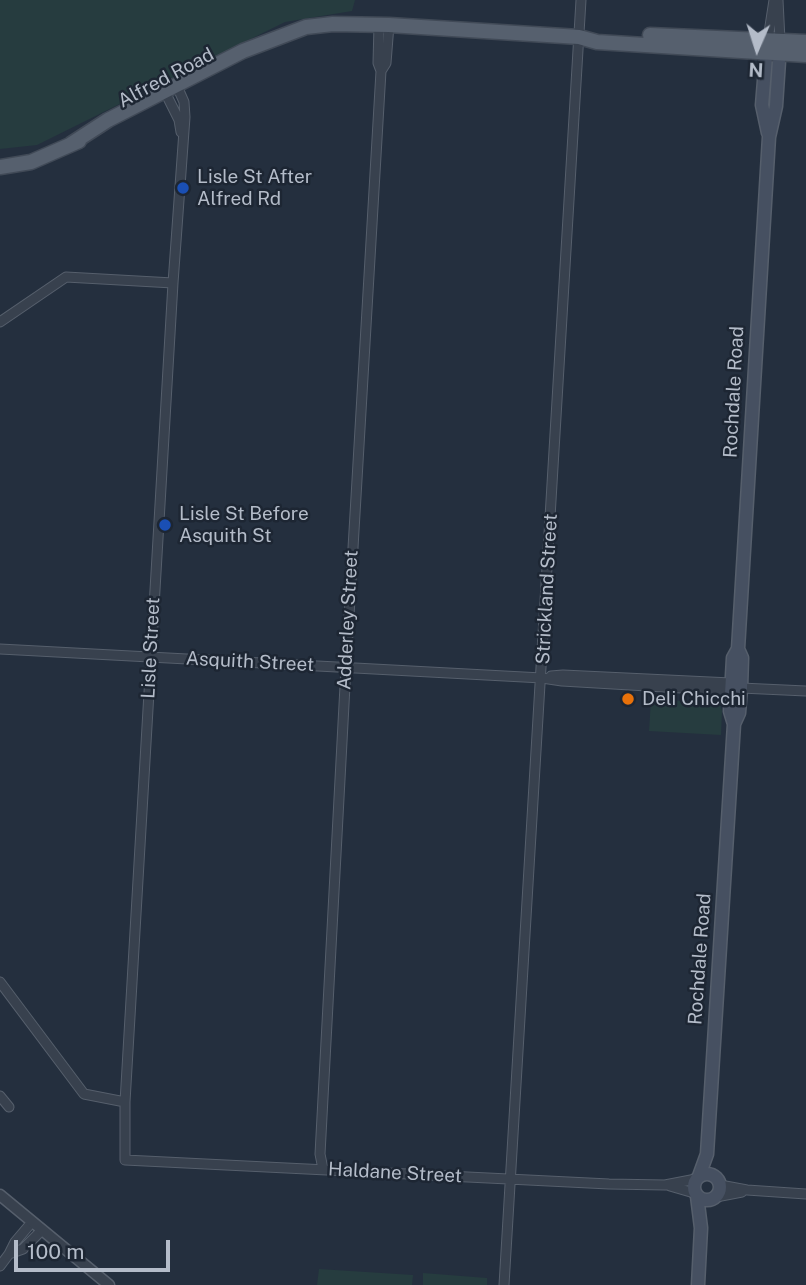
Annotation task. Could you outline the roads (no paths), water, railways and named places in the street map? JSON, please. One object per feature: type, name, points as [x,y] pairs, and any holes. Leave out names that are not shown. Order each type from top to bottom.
[{"type":"main road","name":"Alfred Road","points":[[0,167],[31,162],[71,144],[244,59],[275,38],[306,27],[333,24],[384,25],[579,37],[598,33],[773,46],[806,55]]},
{"type":"main road","name":"Alfred Road","points":[[773,46],[806,42]]},
{"type":"main road","name":"Rochdale Road","points":[[706,1188],[734,724],[730,711],[735,687],[733,658],[738,649],[769,137],[776,106],[773,46]]},
{"type":"main road","points":[[698,1285],[706,1188]]},
{"type":"street","name":"Strickland Street","points":[[504,1285],[581,0]]},
{"type":"street","points":[[773,46],[776,0]]},
{"type":"street","name":"Adderley Street","points":[[323,1169],[320,1154],[345,667],[381,71],[379,63],[384,25]]},
{"type":"street","name":"Lisle Street","points":[[125,1160],[125,1102],[150,658],[185,117],[173,93]]},
{"type":"street","name":"Lisle Street","points":[[173,93],[182,137]]},
{"type":"street","points":[[0,322],[66,277],[173,283]]},
{"type":"street","name":"Asquith Street","points":[[0,649],[562,681],[806,691]]},
{"type":"street","points":[[0,982],[84,1094],[125,1102]]},
{"type":"street","points":[[0,1096],[9,1107]]},
{"type":"street","name":"Haldane Street","points":[[125,1160],[806,1194]]},
{"type":"street","points":[[0,1195],[109,1285]]},
{"type":"street","points":[[4,1260],[32,1222]]},
{"type":"street","points":[[4,1260],[23,1249],[42,1230]]},
{"type":"place","name":"Lisle St After Alfred Rd","points":[[183,188]]},
{"type":"place","name":"Lisle St Before Asquith St","points":[[165,525]]},
{"type":"place","name":"Deli Chicchi","points":[[628,699]]}]
